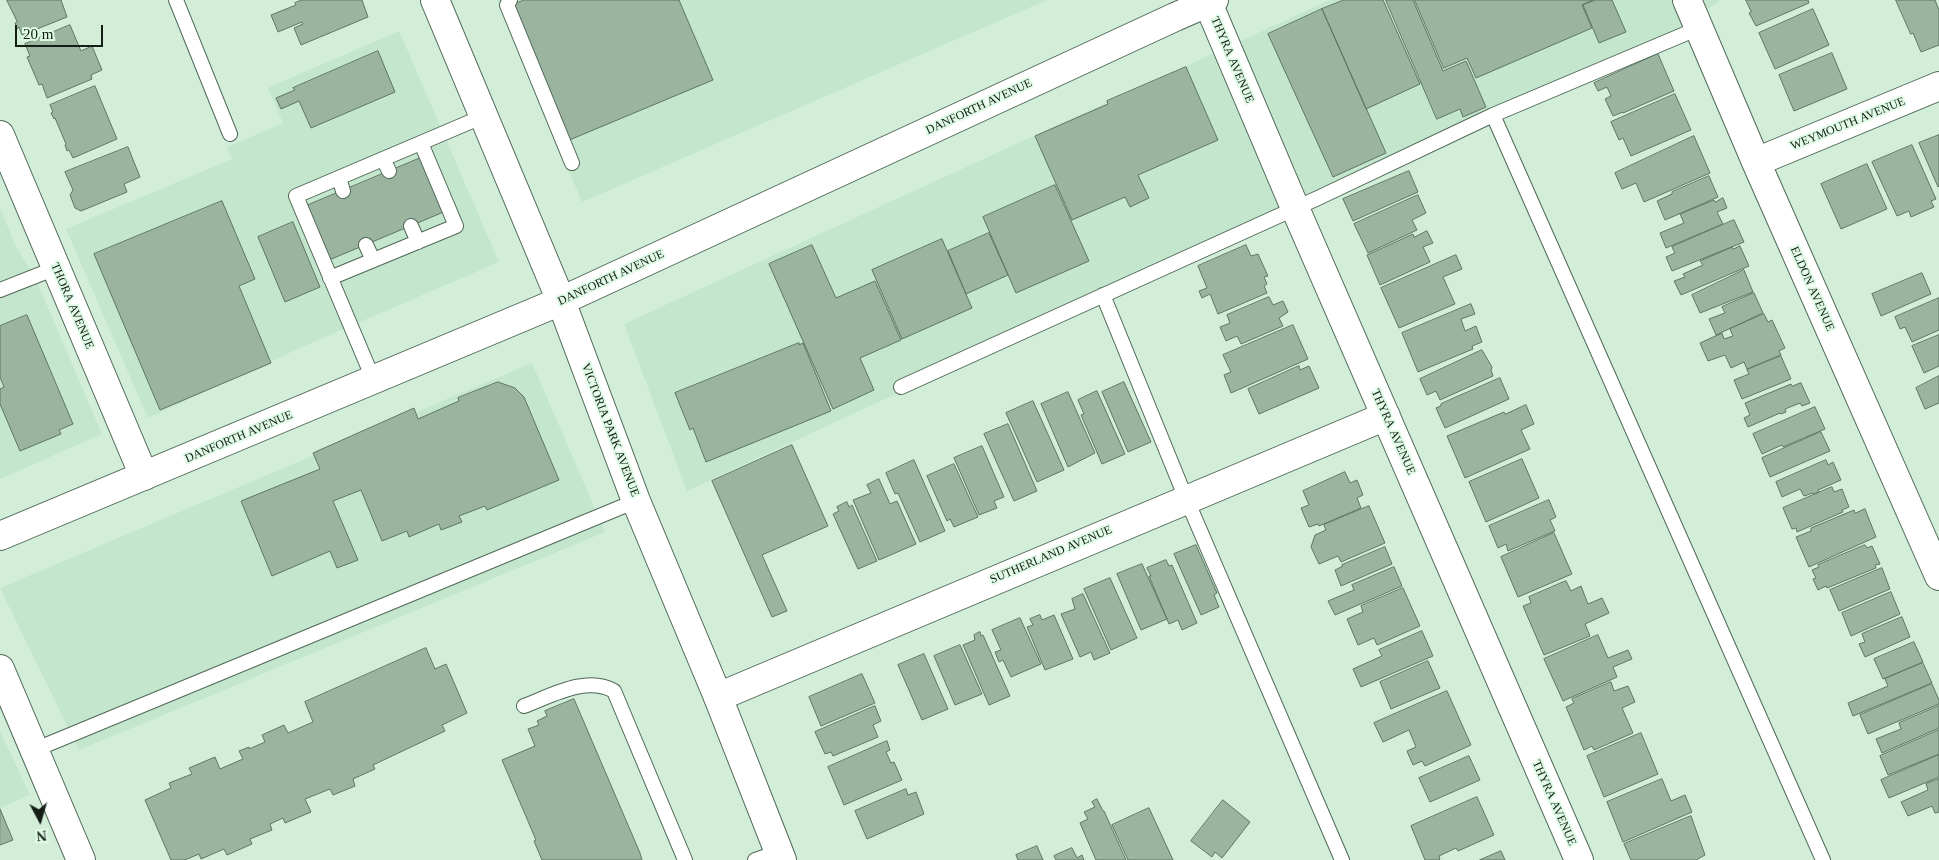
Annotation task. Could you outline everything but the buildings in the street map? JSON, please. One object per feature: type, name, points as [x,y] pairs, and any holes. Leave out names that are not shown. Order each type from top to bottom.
[{"type":"street","name":"VICTORIA PARK AVENUE","points":[[435,0],[561,301],[636,501],[718,697],[772,857]]},
{"type":"street","name":"THYRA AVENUE","points":[[1210,1],[1295,208],[1579,860]]},
{"type":"street","name":"DANFORTH AVENUE","points":[[0,536],[561,301],[1210,1]]},
{"type":"street","name":"ELDON AVENUE","points":[[1689,1],[1756,162],[1939,576]]},
{"type":"street","name":"WEYMOUTH AVENUE","points":[[1756,162],[1939,86]]},
{"type":"street","name":"THORA AVENUE","points":[[0,135],[144,476]]},
{"type":"street","name":"SUTHERLAND AVENUE","points":[[718,697],[1186,498],[1386,416]]},
{"type":"street","points":[[0,669],[81,860]]},
{"type":"lane","points":[[176,0],[230,134]]},
{"type":"lane","points":[[510,0],[507,5],[572,163]]},
{"type":"lane","points":[[901,386],[1295,208],[1493,115],[1699,28]]},
{"type":"lane","points":[[1493,115],[1823,860]]},
{"type":"lane","points":[[374,380],[296,196],[341,184],[386,165],[421,143],[484,116]]},
{"type":"lane","points":[[330,278],[456,226],[421,143]]},
{"type":"lane","points":[[411,226],[418,242]]},
{"type":"lane","points":[[366,245],[373,260]]},
{"type":"lane","points":[[0,290],[56,268]]},
{"type":"lane","points":[[1103,295],[1186,498],[1342,860]]},
{"type":"lane","points":[[34,750],[636,501]]},
{"type":"lane","points":[[524,706],[579,686],[597,684],[614,691],[685,860]]},
{"type":"shaded area","points":[[497,0],[1047,0],[582,202]]},
{"type":"shaded area","points":[[1330,0],[1720,0],[1665,43],[1257,226],[687,491],[624,324]]},
{"type":"shaded area","points":[[399,31],[499,262],[311,343],[148,418],[66,229],[232,159],[227,147],[283,123],[268,88]]},
{"type":"shaded area","points":[[0,208],[16,247],[34,275],[102,434],[0,479]]},
{"type":"shaded area","points":[[532,363],[605,532],[79,750],[0,588]]},
{"type":"shaded area","points":[[0,731],[30,795],[0,808]]}]
